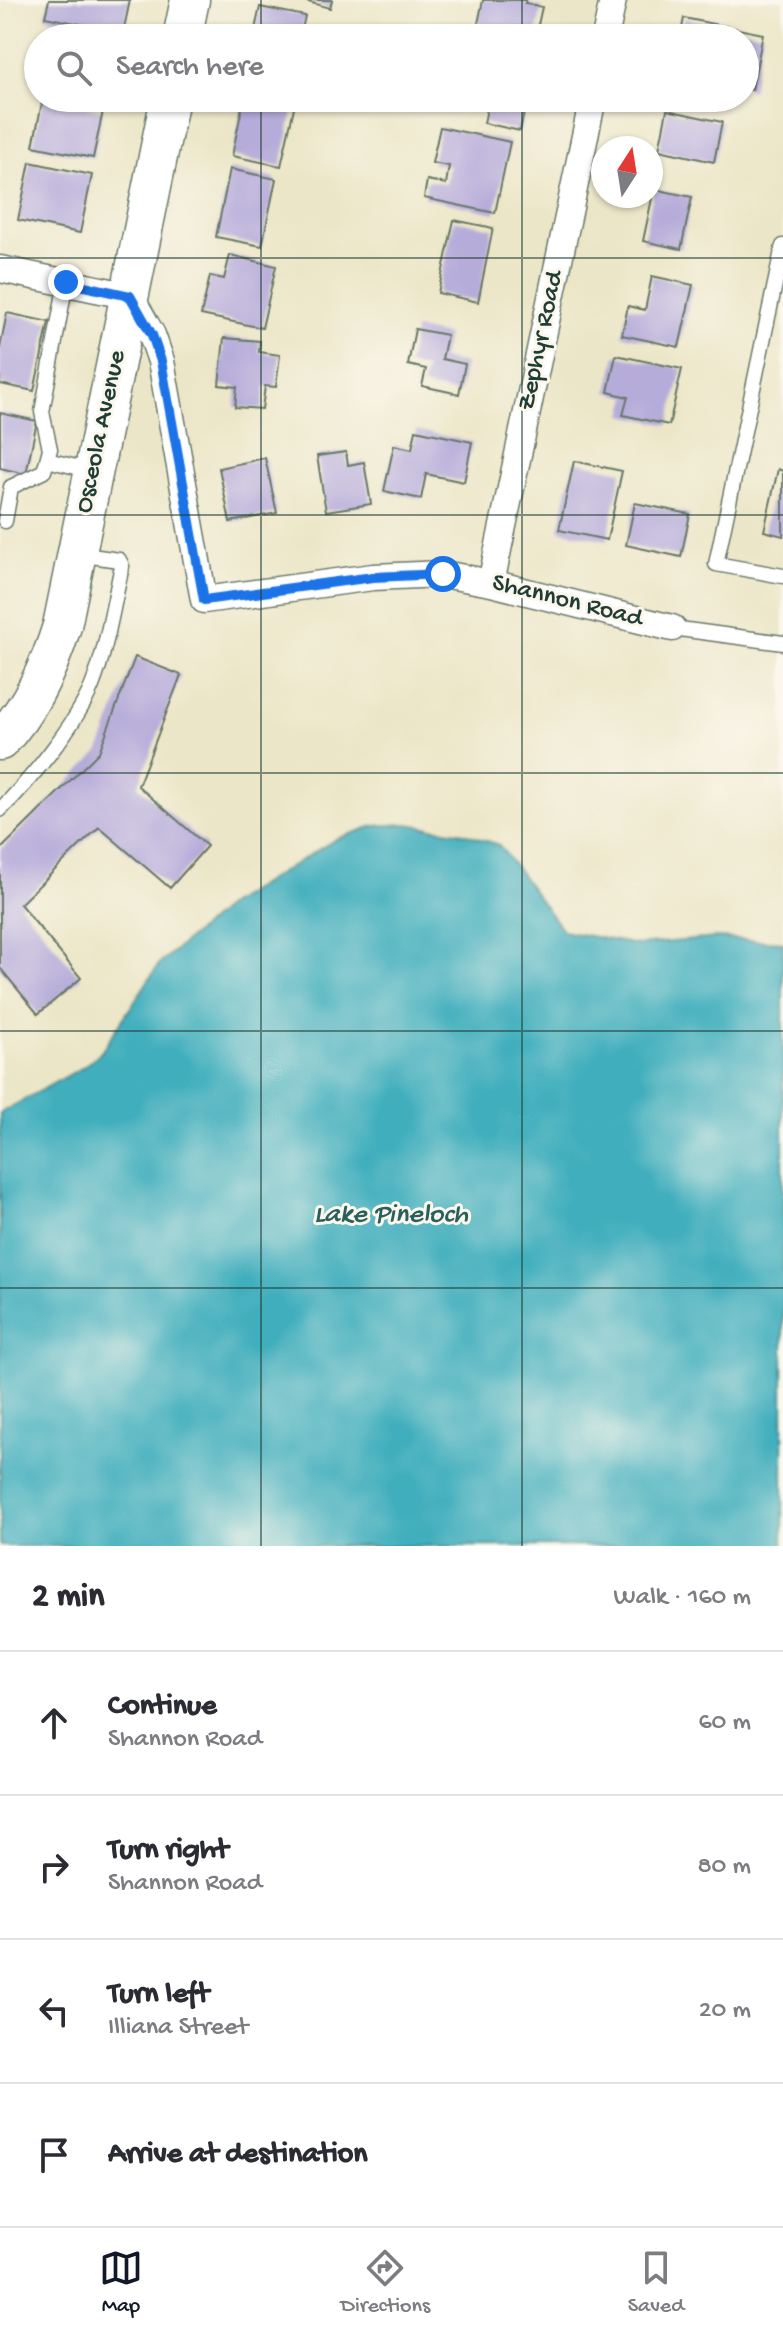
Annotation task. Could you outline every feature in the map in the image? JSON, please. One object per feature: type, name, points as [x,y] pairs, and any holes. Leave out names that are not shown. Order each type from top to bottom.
[{"type":"street","points":[[185,24],[190,0]]},
{"type":"street","points":[[608,24],[613,0]]},
{"type":"street","name":"Osceola Avenue","points":[[0,741],[31,698],[50,660],[62,626],[167,112]]},
{"type":"street","name":"Zephyr Road","points":[[491,583],[590,112]]},
{"type":"street","points":[[0,269],[130,296]]},
{"type":"street","name":"Shannon Road","points":[[130,296],[152,335],[161,361],[204,600],[373,577],[443,574],[672,628]]},
{"type":"lane","points":[[783,246],[716,564],[783,576]]},
{"type":"lane","points":[[5,521],[11,487],[44,471],[50,449],[42,412],[66,282]]},
{"type":"lane","points":[[47,460],[94,471]]},
{"type":"lane","points":[[0,810],[60,741],[91,687],[108,632],[122,566],[119,560],[77,554]]},
{"type":"lane","points":[[672,628],[783,643]]},
{"type":"water","name":"Lake Pineloch","points":[[407,824],[464,833],[499,845],[563,931],[637,945],[716,938],[783,942],[783,1546],[0,1546],[0,1113],[83,1067],[101,1052],[160,963],[231,903],[336,839],[374,826]]},
{"type":"building","points":[[49,0],[130,0],[125,24],[80,24],[45,17]]},
{"type":"building","points":[[301,0],[332,0],[330,8]]},
{"type":"building","points":[[483,0],[526,0],[525,3],[542,7],[538,24],[478,24]]},
{"type":"building","points":[[260,7],[305,16],[303,24],[256,24]]},
{"type":"building","points":[[684,18],[714,24],[683,24]]},
{"type":"building","points":[[759,33],[763,34],[759,54]]},
{"type":"building","points":[[40,112],[103,112],[93,158],[33,146]]},
{"type":"building","points":[[241,112],[293,112],[281,166],[232,156]]},
{"type":"building","points":[[486,112],[524,112],[520,131],[484,123]]},
{"type":"building","points":[[667,112],[722,122],[714,162],[663,151],[662,136]]},
{"type":"building","points":[[440,127],[510,142],[495,213],[424,198],[427,180],[446,184],[449,166],[432,163]]},
{"type":"building","points":[[30,162],[92,175],[80,233],[18,220]]},
{"type":"building","points":[[230,169],[276,179],[262,246],[216,237]]},
{"type":"building","points":[[663,191],[692,197],[681,249],[643,241],[650,208],[663,208]]},
{"type":"building","points":[[454,220],[493,228],[478,302],[438,293]]},
{"type":"building","points":[[230,255],[276,266],[262,328],[201,315],[210,276],[224,279]]},
{"type":"building","points":[[652,276],[693,285],[679,347],[622,335],[628,306],[645,310]]},
{"type":"building","points":[[7,313],[49,322],[34,391],[0,384],[0,348]]},
{"type":"building","points":[[415,329],[447,335],[442,359],[465,364],[459,394],[422,386],[426,369],[408,365]]},
{"type":"building","points":[[224,338],[260,341],[259,352],[280,355],[276,387],[265,386],[262,409],[235,407],[237,387],[219,385]]},
{"type":"building","points":[[616,355],[682,369],[669,425],[623,415],[628,397],[608,392]]},
{"type":"building","points":[[0,413],[37,421],[26,474],[0,468]]},
{"type":"building","points":[[416,430],[472,442],[464,482],[426,474],[421,499],[384,491],[394,445],[412,449]]},
{"type":"building","points":[[346,452],[348,465],[364,462],[371,504],[326,511],[317,456]]},
{"type":"building","points":[[265,458],[277,513],[230,522],[219,468]]},
{"type":"building","points":[[574,461],[622,471],[607,540],[559,530]]},
{"type":"building","points":[[778,469],[783,471],[783,536],[764,531]]},
{"type":"building","points":[[635,503],[690,514],[681,557],[626,545]]},
{"type":"building","points":[[135,657],[181,675],[138,786],[207,846],[170,888],[99,827],[20,904],[81,978],[38,1014],[0,968],[0,850],[99,752]]},
{"type":"route","points":[[66,282],[130,296],[152,335],[161,361],[204,600],[373,577],[443,574]]}]
